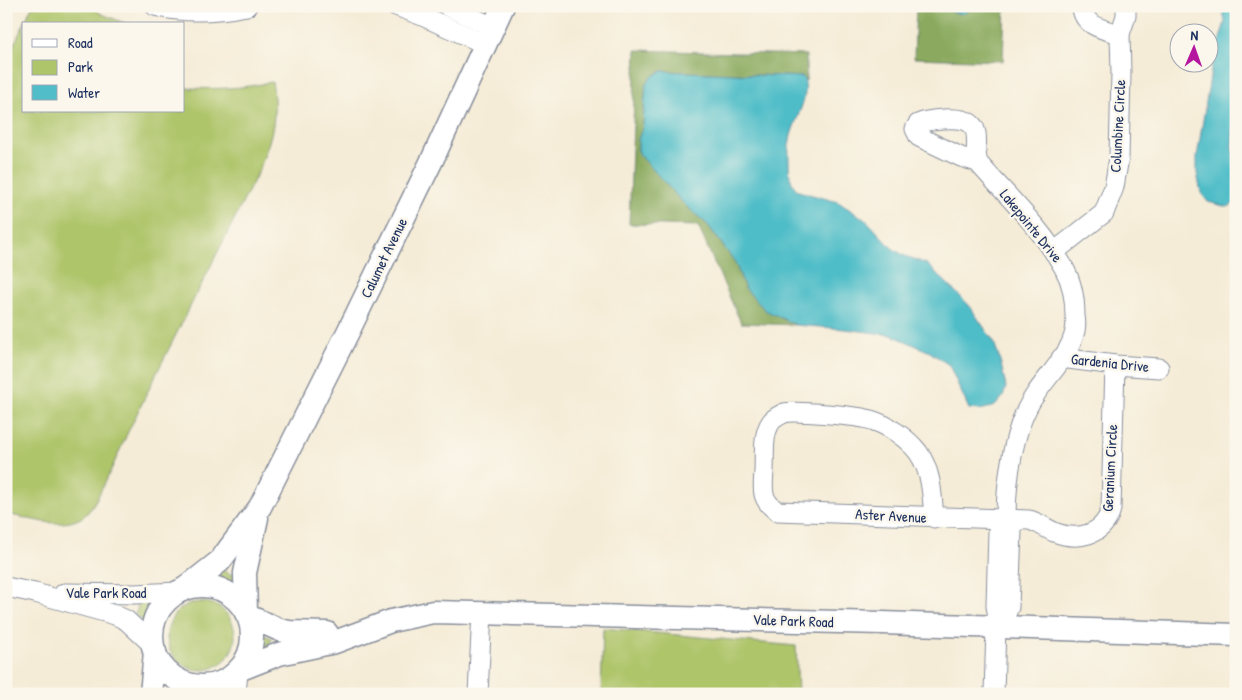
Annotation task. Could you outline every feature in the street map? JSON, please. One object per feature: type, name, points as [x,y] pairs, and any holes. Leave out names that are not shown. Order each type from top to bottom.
[{"type":"main road","name":"Calumet Avenue","points":[[180,591],[220,561],[260,507],[420,184],[502,6]]},
{"type":"main road","name":"Calumet Avenue","points":[[247,614],[245,573],[260,507]]},
{"type":"main road","points":[[152,694],[153,627],[166,601],[180,591],[199,587],[220,590],[237,601],[247,614],[252,632],[248,656],[238,678],[200,690],[175,677],[164,666],[154,649]]},
{"type":"main road","name":"Vale Park Road","points":[[238,678],[279,654],[334,642],[413,615],[433,612],[1236,635]]},
{"type":"main road","name":"Vale Park Road","points":[[247,614],[280,630],[289,632],[353,635]]},
{"type":"street","points":[[156,6],[192,12],[247,6]]},
{"type":"street","points":[[396,6],[489,36]]},
{"type":"street","points":[[447,6],[489,36]]},
{"type":"street","points":[[1082,6],[1082,12],[1087,21],[1104,30],[1120,34]]},
{"type":"street","name":"Columbine Circle","points":[[1054,252],[1104,213],[1114,187],[1119,158],[1120,34],[1126,16],[1126,6]]},
{"type":"street","name":"Lakepointe Drive","points":[[977,162],[1036,227],[1065,269],[1075,302],[1076,330],[1070,346],[1034,396],[1022,423],[1011,461],[1006,502],[1006,519],[1012,531],[1009,607],[998,627],[994,694]]},
{"type":"street","name":"Gardenia Drive","points":[[1061,358],[1159,368]]},
{"type":"street","name":"Geranium Circle","points":[[1006,519],[1033,521],[1054,532],[1075,537],[1089,535],[1105,523],[1111,509],[1115,365]]},
{"type":"street","name":"Aster Avenue","points":[[934,518],[930,474],[918,452],[888,427],[872,420],[853,416],[785,413],[772,421],[766,435],[763,493],[768,504],[777,510],[934,518],[1006,519]]},
{"type":"street","name":"Vale Park Road","points":[[6,587],[116,615],[126,620],[154,649]]},
{"type":"street","name":"Vale Park Road","points":[[35,593],[135,594],[180,591]]},
{"type":"street","points":[[478,694],[482,612]]},
{"type":"green space","points":[[32,6],[89,6],[102,14],[122,22],[25,22]]},
{"type":"green space","points":[[916,6],[944,6],[968,12],[972,6],[1005,6],[1003,61],[914,58]]},
{"type":"green space","points":[[22,28],[22,112],[185,112],[185,88],[228,88],[272,82],[274,95],[273,127],[259,170],[160,366],[95,502],[84,516],[66,523],[46,522],[6,514],[6,60]]},
{"type":"green space","points":[[636,50],[806,55],[806,81],[803,77],[662,71],[653,76],[646,84],[643,125],[638,140],[640,155],[684,204],[708,225],[735,262],[745,288],[765,310],[796,325],[741,323],[698,226],[629,224]]},
{"type":"green space","points":[[224,570],[229,574],[235,575],[235,585],[233,586],[216,578]]},
{"type":"green space","points":[[194,602],[208,602],[220,607],[230,617],[235,629],[235,643],[230,655],[220,665],[208,670],[194,670],[182,665],[172,655],[167,643],[167,629],[172,617],[182,607]]},
{"type":"green space","points":[[138,603],[150,603],[151,605],[143,621],[135,614]]},
{"type":"green space","points":[[603,628],[796,646],[798,694],[601,694]]},
{"type":"green space","points":[[261,634],[272,638],[271,650],[259,653]]},
{"type":"green space","points":[[165,680],[183,688],[183,690],[175,694],[171,687],[162,685]]},
{"type":"water","points":[[944,6],[972,6],[966,12],[955,13]]},
{"type":"water","points":[[1222,6],[1236,6],[1236,119],[1234,121],[1232,147],[1236,166],[1236,202],[1228,207],[1208,202],[1201,193],[1197,173],[1197,157],[1211,72],[1220,72],[1220,39],[1225,22]]},
{"type":"water","points":[[662,71],[803,77],[805,84],[804,100],[789,145],[789,171],[793,185],[798,191],[838,202],[866,220],[892,248],[905,256],[927,264],[968,304],[994,342],[1001,364],[1006,387],[1003,397],[995,406],[980,410],[969,409],[949,365],[930,352],[892,335],[796,325],[765,310],[745,288],[735,262],[708,225],[684,204],[640,155],[638,140],[643,125],[646,84],[653,76]]}]
